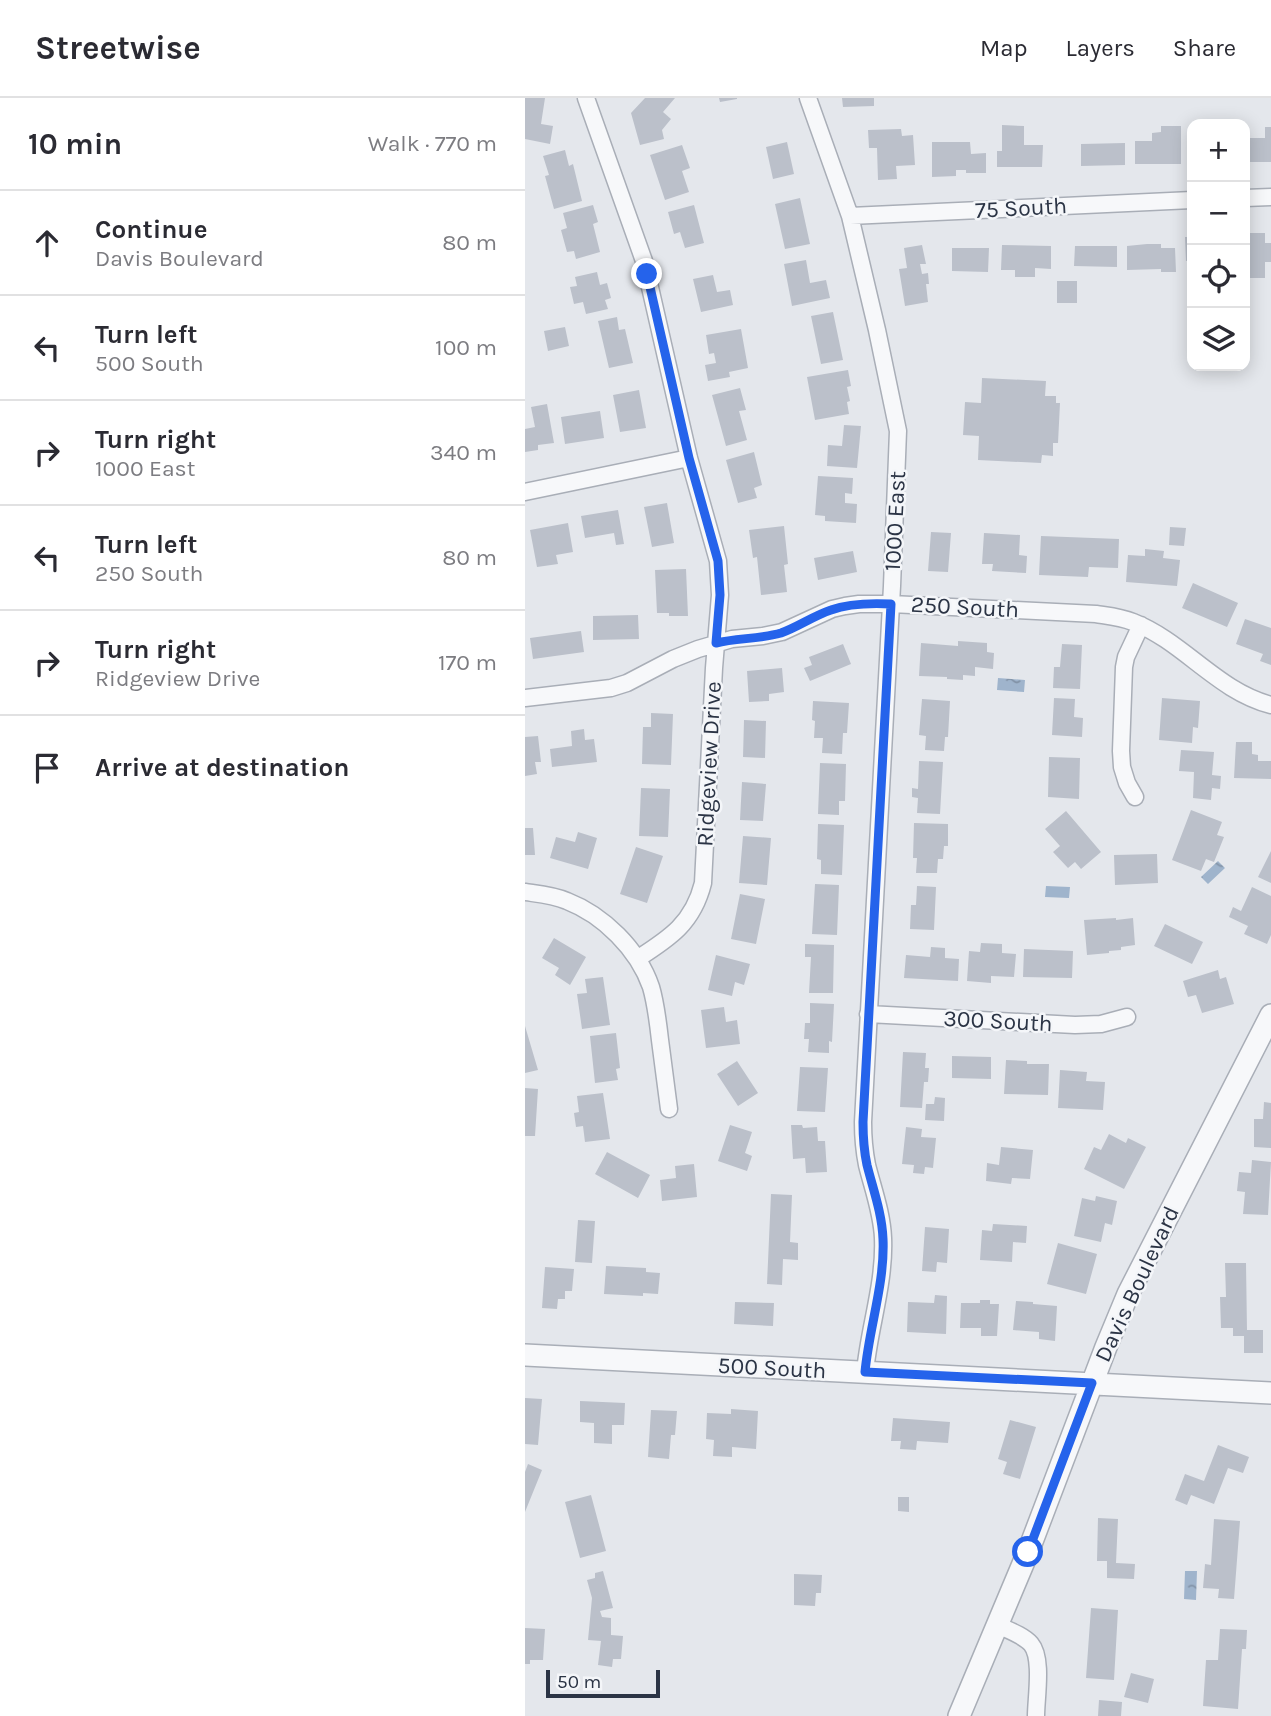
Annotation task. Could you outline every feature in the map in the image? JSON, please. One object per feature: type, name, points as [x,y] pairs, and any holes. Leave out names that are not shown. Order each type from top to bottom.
[{"type":"street","name":"Ridgeview Drive","points":[[586,98],[644,261],[689,458],[718,561],[720,595],[703,883],[697,904],[684,924],[664,942],[637,959]]},
{"type":"street","name":"1000 East","points":[[808,98],[850,216],[898,431],[863,1135],[881,1219],[883,1243],[882,1268],[865,1372]]},
{"type":"street","points":[[1250,198],[1271,197]]},
{"type":"street","name":"75 South","points":[[850,216],[1187,200]]},
{"type":"street","points":[[525,492],[689,458]]},
{"type":"street","name":"250 South","points":[[525,698],[611,688],[627,683],[685,654],[716,643],[782,632],[838,608],[859,604],[891,604],[1096,614],[1119,618],[1141,625],[1159,636],[1235,691],[1271,705]]},
{"type":"street","points":[[1135,797],[1122,767],[1121,751],[1124,667],[1141,625]]},
{"type":"street","points":[[525,892],[553,896],[581,907],[607,925],[637,959],[645,972],[654,1002],[669,1109]]},
{"type":"street","name":"300 South","points":[[868,1014],[1075,1025],[1101,1024],[1127,1017]]},
{"type":"street","name":"Davis Boulevard","points":[[959,1716],[1033,1540],[1128,1294],[1268,1026]]},
{"type":"street","name":"500 South","points":[[525,1355],[1271,1393]]},
{"type":"street","points":[[997,1625],[1024,1639],[1035,1650],[1038,1665],[1035,1716]]},
{"type":"water","points":[[998,678],[1025,680],[1024,692],[997,690]]},
{"type":"water","points":[[1218,861],[1225,868],[1208,884],[1201,877]]},
{"type":"water","points":[[1046,886],[1070,887],[1069,898],[1045,897]]},
{"type":"water","points":[[1185,1571],[1197,1571],[1196,1600],[1184,1599]]},
{"type":"building","points":[[525,98],[545,98],[541,124],[553,126],[550,144],[525,139]]},
{"type":"building","points":[[645,98],[675,98],[663,112],[671,119],[662,130],[664,139],[640,145],[631,113]]},
{"type":"building","points":[[719,98],[737,98],[737,99],[720,102]]},
{"type":"building","points":[[842,98],[874,98],[874,106],[843,107]]},
{"type":"building","points":[[1002,125],[1024,126],[1024,145],[1043,145],[1042,167],[997,167],[997,151],[1002,151]]},
{"type":"building","points":[[1161,126],[1181,126],[1181,164],[1135,164],[1135,141],[1152,141],[1152,133],[1161,132]]},
{"type":"building","points":[[1265,127],[1271,127],[1271,162],[1250,162],[1250,138],[1265,138]]},
{"type":"building","points":[[901,129],[902,136],[913,135],[915,165],[896,166],[897,179],[878,180],[877,148],[869,148],[868,130]]},
{"type":"building","points":[[787,142],[794,174],[773,179],[766,147]]},
{"type":"building","points":[[932,142],[970,142],[971,154],[986,153],[986,173],[956,170],[956,176],[932,177]]},
{"type":"building","points":[[1125,143],[1125,165],[1081,166],[1081,144]]},
{"type":"building","points":[[682,145],[690,168],[682,171],[689,192],[665,200],[650,155]]},
{"type":"building","points":[[565,150],[569,166],[573,164],[582,201],[554,209],[545,176],[549,175],[543,156]]},
{"type":"building","points":[[800,198],[810,244],[785,249],[775,204]]},
{"type":"building","points":[[593,205],[598,222],[593,224],[600,252],[576,259],[574,251],[567,252],[561,230],[567,228],[563,213]]},
{"type":"building","points":[[694,205],[704,243],[685,248],[680,232],[674,234],[668,212]]},
{"type":"building","points":[[1250,233],[1265,233],[1265,243],[1271,243],[1271,262],[1265,262],[1265,278],[1250,278]]},
{"type":"building","points":[[1185,237],[1187,237],[1187,261]]},
{"type":"building","points":[[1147,244],[1175,248],[1176,272],[1161,272],[1161,269],[1127,270],[1127,246]]},
{"type":"building","points":[[922,245],[926,264],[920,264],[922,274],[928,273],[928,302],[905,306],[899,269],[907,268],[904,248]]},
{"type":"building","points":[[1002,245],[1051,246],[1051,269],[1035,268],[1035,277],[1015,277],[1015,270],[1001,270]]},
{"type":"building","points":[[1075,246],[1117,246],[1117,267],[1074,266]]},
{"type":"building","points":[[952,248],[989,248],[988,272],[952,271]]},
{"type":"building","points":[[806,260],[810,283],[826,280],[830,298],[792,306],[784,264]]},
{"type":"building","points":[[597,272],[600,285],[607,283],[611,298],[605,300],[608,309],[586,314],[583,302],[574,304],[570,287],[577,286],[575,277]]},
{"type":"building","points":[[713,275],[717,292],[730,290],[733,305],[701,312],[693,279]]},
{"type":"building","points":[[1057,281],[1077,281],[1077,303],[1057,303]]},
{"type":"building","points":[[833,312],[843,360],[821,364],[811,316]]},
{"type":"building","points":[[617,317],[619,330],[625,329],[633,363],[609,368],[598,321]]},
{"type":"building","points":[[565,327],[569,346],[548,351],[544,331]]},
{"type":"building","points":[[741,329],[748,368],[729,372],[730,377],[708,381],[705,365],[716,363],[714,353],[709,354],[706,335]]},
{"type":"building","points":[[848,370],[851,386],[847,387],[849,414],[815,420],[807,377]]},
{"type":"building","points":[[982,378],[1046,381],[1045,396],[1056,396],[1056,403],[1060,403],[1058,443],[1053,443],[1053,456],[1042,455],[1041,463],[978,460],[979,436],[963,435],[965,402],[981,403]]},
{"type":"building","points":[[740,388],[746,410],[739,411],[747,440],[726,446],[712,395]]},
{"type":"building","points":[[639,390],[646,428],[620,432],[613,395]]},
{"type":"building","points":[[547,404],[554,443],[538,445],[538,450],[525,452],[525,429],[535,427],[531,407]]},
{"type":"building","points":[[600,411],[604,438],[565,444],[561,417]]},
{"type":"building","points":[[844,425],[861,426],[857,468],[827,466],[828,445],[842,446]]},
{"type":"building","points":[[754,452],[762,485],[754,488],[757,498],[738,503],[726,460]]},
{"type":"building","points":[[818,476],[853,478],[852,494],[845,493],[845,503],[857,504],[856,523],[825,521],[825,516],[815,515]]},
{"type":"building","points":[[667,503],[674,543],[652,547],[644,507]]},
{"type":"building","points":[[618,510],[624,544],[616,545],[614,533],[585,538],[581,516]]},
{"type":"building","points":[[568,523],[573,552],[556,555],[558,564],[537,567],[530,530]]},
{"type":"building","points":[[784,526],[788,564],[784,565],[787,592],[761,595],[757,557],[753,558],[749,530]]},
{"type":"building","points":[[1170,527],[1186,528],[1184,546],[1169,545]]},
{"type":"building","points":[[931,532],[951,533],[948,572],[928,571]]},
{"type":"building","points":[[984,533],[1020,535],[1019,555],[1027,556],[1026,573],[992,571],[993,564],[982,564]]},
{"type":"building","points":[[1041,536],[1119,539],[1118,568],[1089,567],[1088,577],[1039,575]]},
{"type":"building","points":[[1145,549],[1164,551],[1163,558],[1180,560],[1177,586],[1126,582],[1128,555],[1145,556]]},
{"type":"building","points":[[853,551],[857,572],[818,580],[814,558]]},
{"type":"building","points":[[686,569],[688,616],[657,613],[655,570]]},
{"type":"building","points":[[1193,583],[1238,603],[1227,627],[1182,608]]},
{"type":"building","points":[[638,615],[639,639],[593,640],[593,616]]},
{"type":"building","points":[[1245,619],[1271,628],[1271,665],[1260,661],[1263,654],[1236,644]]},
{"type":"building","points":[[581,631],[584,652],[533,659],[530,638]]},
{"type":"building","points":[[958,641],[987,643],[987,652],[994,653],[993,669],[975,667],[975,676],[963,675],[963,680],[919,676],[921,643],[958,646]]},
{"type":"building","points":[[843,644],[851,664],[810,681],[804,668],[812,665],[809,657]]},
{"type":"building","points":[[1062,644],[1082,645],[1080,689],[1053,688],[1054,667],[1060,667]]},
{"type":"building","points":[[782,668],[784,692],[769,694],[769,701],[749,702],[747,671]]},
{"type":"building","points":[[1054,698],[1075,699],[1074,717],[1083,718],[1082,737],[1052,735]]},
{"type":"building","points":[[1162,698],[1200,701],[1198,728],[1193,727],[1192,743],[1159,740]]},
{"type":"building","points":[[922,699],[950,701],[948,737],[945,737],[944,751],[925,750],[926,736],[919,735]]},
{"type":"building","points":[[813,701],[849,703],[842,754],[822,753],[823,738],[814,738]]},
{"type":"building","points":[[651,713],[673,714],[671,765],[642,764],[643,727],[651,727]]},
{"type":"building","points":[[744,720],[766,721],[765,758],[743,757]]},
{"type":"building","points":[[584,729],[585,740],[594,739],[597,762],[552,767],[550,749],[572,746],[571,731]]},
{"type":"building","points":[[538,736],[541,762],[535,762],[537,774],[525,776],[525,737]]},
{"type":"building","points":[[1236,742],[1252,742],[1252,754],[1258,755],[1258,761],[1271,761],[1271,779],[1234,778]]},
{"type":"building","points":[[1181,750],[1214,752],[1212,775],[1221,776],[1220,789],[1212,788],[1211,800],[1193,798],[1194,772],[1179,771]]},
{"type":"building","points":[[1049,757],[1080,758],[1079,799],[1048,797]]},
{"type":"building","points":[[919,761],[943,762],[940,814],[917,813],[918,798],[912,797],[912,788],[918,789]]},
{"type":"building","points":[[820,763],[846,764],[845,801],[839,801],[839,815],[818,814]]},
{"type":"building","points":[[742,782],[766,784],[763,821],[740,820]]},
{"type":"building","points":[[641,788],[670,789],[668,837],[639,836]]},
{"type":"building","points":[[1191,810],[1222,822],[1217,835],[1224,837],[1214,862],[1206,859],[1201,871],[1172,860]]},
{"type":"building","points":[[1066,811],[1101,852],[1081,869],[1075,862],[1068,868],[1053,852],[1060,846],[1045,829]]},
{"type":"building","points":[[914,823],[948,824],[948,846],[944,846],[943,859],[938,859],[937,873],[916,873],[917,858],[913,858]]},
{"type":"building","points":[[818,824],[844,825],[842,875],[821,874],[821,860],[817,859]]},
{"type":"building","points":[[525,828],[533,828],[535,855],[525,855]]},
{"type":"building","points":[[578,832],[597,838],[588,869],[550,858],[556,837],[575,842]]},
{"type":"building","points":[[743,836],[771,838],[767,885],[739,883]]},
{"type":"building","points":[[636,847],[663,856],[647,903],[620,894]]},
{"type":"building","points":[[1271,851],[1271,883],[1258,877]]},
{"type":"building","points":[[1157,854],[1158,883],[1115,885],[1114,855]]},
{"type":"building","points":[[815,884],[839,885],[837,935],[812,934]]},
{"type":"building","points":[[917,886],[936,887],[934,930],[910,929],[911,905],[916,905]]},
{"type":"building","points":[[1252,887],[1271,896],[1271,935],[1267,944],[1244,934],[1248,926],[1229,917],[1233,907],[1241,911]]},
{"type":"building","points":[[740,894],[765,899],[756,944],[731,939]]},
{"type":"building","points":[[1133,918],[1135,945],[1121,947],[1121,950],[1109,953],[1087,955],[1084,920]]},
{"type":"building","points":[[1165,924],[1203,942],[1192,964],[1154,946]]},
{"type":"building","points":[[554,938],[586,957],[570,985],[555,975],[559,968],[542,958]]},
{"type":"building","points":[[981,943],[1002,944],[1002,953],[1016,954],[1014,977],[991,976],[991,983],[967,981],[969,951],[980,952]]},
{"type":"building","points":[[805,944],[834,945],[833,993],[809,993],[811,957],[805,957]]},
{"type":"building","points":[[931,947],[945,948],[945,958],[959,959],[958,981],[904,978],[906,955],[930,957]]},
{"type":"building","points":[[1024,949],[1073,951],[1072,978],[1023,977]]},
{"type":"building","points":[[716,955],[750,964],[744,985],[735,982],[732,996],[708,990]]},
{"type":"building","points":[[1218,970],[1220,979],[1226,977],[1234,1004],[1202,1013],[1196,995],[1188,997],[1183,981]]},
{"type":"building","points":[[603,977],[610,1025],[582,1029],[577,994],[587,993],[585,979]]},
{"type":"building","points":[[810,1003],[834,1004],[829,1053],[808,1052],[809,1039],[804,1039],[805,1023],[810,1023]]},
{"type":"building","points":[[724,1007],[726,1022],[737,1020],[740,1044],[706,1048],[701,1010]]},
{"type":"building","points":[[525,1026],[538,1070],[525,1073]]},
{"type":"building","points":[[616,1033],[620,1068],[616,1069],[618,1080],[595,1083],[590,1036]]},
{"type":"building","points":[[903,1052],[926,1053],[928,1082],[924,1082],[922,1108],[900,1107]]},
{"type":"building","points":[[952,1056],[991,1057],[991,1079],[952,1078]]},
{"type":"building","points":[[1006,1060],[1049,1064],[1048,1095],[1004,1094]]},
{"type":"building","points":[[737,1061],[758,1093],[738,1106],[717,1074]]},
{"type":"building","points":[[800,1067],[828,1068],[825,1112],[797,1111]]},
{"type":"building","points":[[1060,1070],[1087,1072],[1086,1081],[1105,1082],[1103,1110],[1058,1108]]},
{"type":"building","points":[[525,1088],[538,1089],[535,1136],[525,1136]]},
{"type":"building","points":[[603,1093],[610,1139],[585,1142],[583,1126],[576,1127],[574,1113],[579,1112],[577,1096]]},
{"type":"building","points":[[935,1097],[945,1098],[944,1121],[925,1120],[926,1104],[934,1104]]},
{"type":"building","points":[[1264,1102],[1271,1103],[1271,1148],[1254,1147],[1254,1119],[1263,1119]]},
{"type":"building","points":[[730,1125],[752,1132],[745,1153],[752,1156],[747,1171],[718,1161]]},
{"type":"building","points":[[791,1125],[817,1127],[818,1141],[825,1141],[827,1172],[806,1173],[805,1158],[793,1159]]},
{"type":"building","points":[[906,1127],[922,1129],[921,1137],[936,1138],[933,1168],[925,1167],[924,1174],[913,1173],[914,1165],[902,1164]]},
{"type":"building","points":[[1109,1134],[1126,1143],[1128,1138],[1146,1147],[1124,1189],[1084,1169],[1094,1147],[1101,1150]]},
{"type":"building","points":[[1001,1147],[1033,1150],[1030,1179],[1012,1178],[1011,1184],[986,1181],[987,1163],[999,1165]]},
{"type":"building","points":[[607,1152],[650,1175],[638,1198],[595,1174]]},
{"type":"building","points":[[1252,1160],[1271,1162],[1268,1215],[1243,1214],[1245,1192],[1237,1191],[1239,1172],[1251,1173]]},
{"type":"building","points":[[694,1164],[697,1197],[662,1201],[660,1180],[676,1178],[675,1166]]},
{"type":"building","points":[[771,1194],[792,1195],[790,1242],[798,1243],[798,1260],[783,1259],[782,1285],[767,1284]]},
{"type":"building","points":[[1096,1196],[1117,1201],[1112,1225],[1105,1223],[1101,1242],[1074,1236],[1082,1198],[1095,1201]]},
{"type":"building","points":[[578,1220],[595,1221],[592,1263],[575,1262]]},
{"type":"building","points":[[993,1224],[1027,1226],[1026,1243],[1013,1242],[1012,1262],[980,1260],[982,1230],[992,1231]]},
{"type":"building","points":[[925,1227],[949,1229],[947,1263],[937,1262],[936,1272],[922,1271]]},
{"type":"building","points":[[1058,1243],[1097,1254],[1086,1294],[1047,1284]]},
{"type":"building","points":[[1225,1263],[1246,1263],[1247,1330],[1263,1330],[1263,1353],[1244,1353],[1244,1336],[1233,1336],[1233,1328],[1221,1328],[1220,1297],[1226,1297]]},
{"type":"building","points":[[606,1266],[646,1268],[646,1272],[660,1273],[658,1294],[604,1294]]},
{"type":"building","points":[[545,1267],[574,1269],[572,1291],[565,1291],[565,1299],[558,1299],[557,1309],[542,1308]]},
{"type":"building","points":[[935,1295],[947,1296],[946,1334],[907,1332],[908,1302],[934,1303]]},
{"type":"building","points":[[980,1300],[999,1304],[997,1336],[981,1336],[981,1328],[960,1328],[961,1303],[980,1303]]},
{"type":"building","points":[[1016,1301],[1057,1306],[1055,1341],[1039,1339],[1039,1332],[1013,1330]]},
{"type":"building","points":[[735,1302],[774,1303],[773,1326],[734,1324]]},
{"type":"building","points":[[525,1398],[542,1399],[538,1445],[525,1444]]},
{"type":"building","points":[[580,1401],[625,1403],[624,1425],[612,1425],[612,1444],[594,1443],[594,1423],[580,1422]]},
{"type":"building","points":[[731,1409],[758,1411],[756,1449],[732,1447],[732,1457],[713,1456],[714,1440],[706,1439],[707,1413],[731,1414]]},
{"type":"building","points":[[651,1410],[677,1411],[669,1459],[648,1457]]},
{"type":"building","points":[[893,1418],[950,1422],[948,1443],[917,1441],[916,1450],[900,1449],[901,1441],[891,1441]]},
{"type":"building","points":[[1010,1420],[1036,1427],[1020,1479],[1003,1474],[1007,1462],[998,1459]]},
{"type":"building","points":[[1218,1445],[1249,1457],[1243,1473],[1228,1468],[1214,1504],[1191,1495],[1187,1505],[1175,1500],[1185,1474],[1204,1481]]},
{"type":"building","points":[[528,1464],[542,1470],[525,1512],[525,1472]]},
{"type":"building","points":[[591,1495],[606,1551],[580,1558],[565,1502]]},
{"type":"building","points":[[898,1497],[909,1497],[909,1512],[898,1511]]},
{"type":"building","points":[[1098,1518],[1118,1519],[1116,1563],[1135,1564],[1134,1579],[1107,1578],[1107,1561],[1097,1561]]},
{"type":"building","points":[[1214,1519],[1240,1521],[1234,1599],[1218,1598],[1219,1589],[1203,1588],[1205,1564],[1211,1565]]},
{"type":"building","points":[[603,1571],[613,1608],[600,1611],[602,1617],[611,1618],[611,1635],[623,1636],[621,1659],[613,1659],[612,1667],[598,1665],[601,1641],[588,1640],[592,1598],[587,1580],[595,1578],[595,1573]]},
{"type":"building","points":[[794,1574],[822,1575],[821,1593],[816,1593],[815,1606],[794,1605]]},
{"type":"building","points":[[1091,1608],[1118,1610],[1114,1680],[1086,1678]]},
{"type":"building","points":[[525,1628],[545,1629],[543,1660],[530,1660],[530,1664],[525,1664]]},
{"type":"building","points":[[1220,1629],[1247,1630],[1246,1649],[1242,1649],[1238,1709],[1203,1706],[1206,1660],[1218,1660]]},
{"type":"building","points":[[1131,1673],[1154,1679],[1148,1703],[1124,1697]]},
{"type":"building","points":[[1099,1700],[1122,1702],[1121,1716],[1098,1716]]},
{"type":"route","points":[[647,274],[689,458],[720,571],[716,643],[782,632],[819,614],[845,606],[891,604],[863,1122],[867,1163],[883,1231],[883,1243],[882,1268],[865,1372],[1092,1383],[1028,1552]]}]
